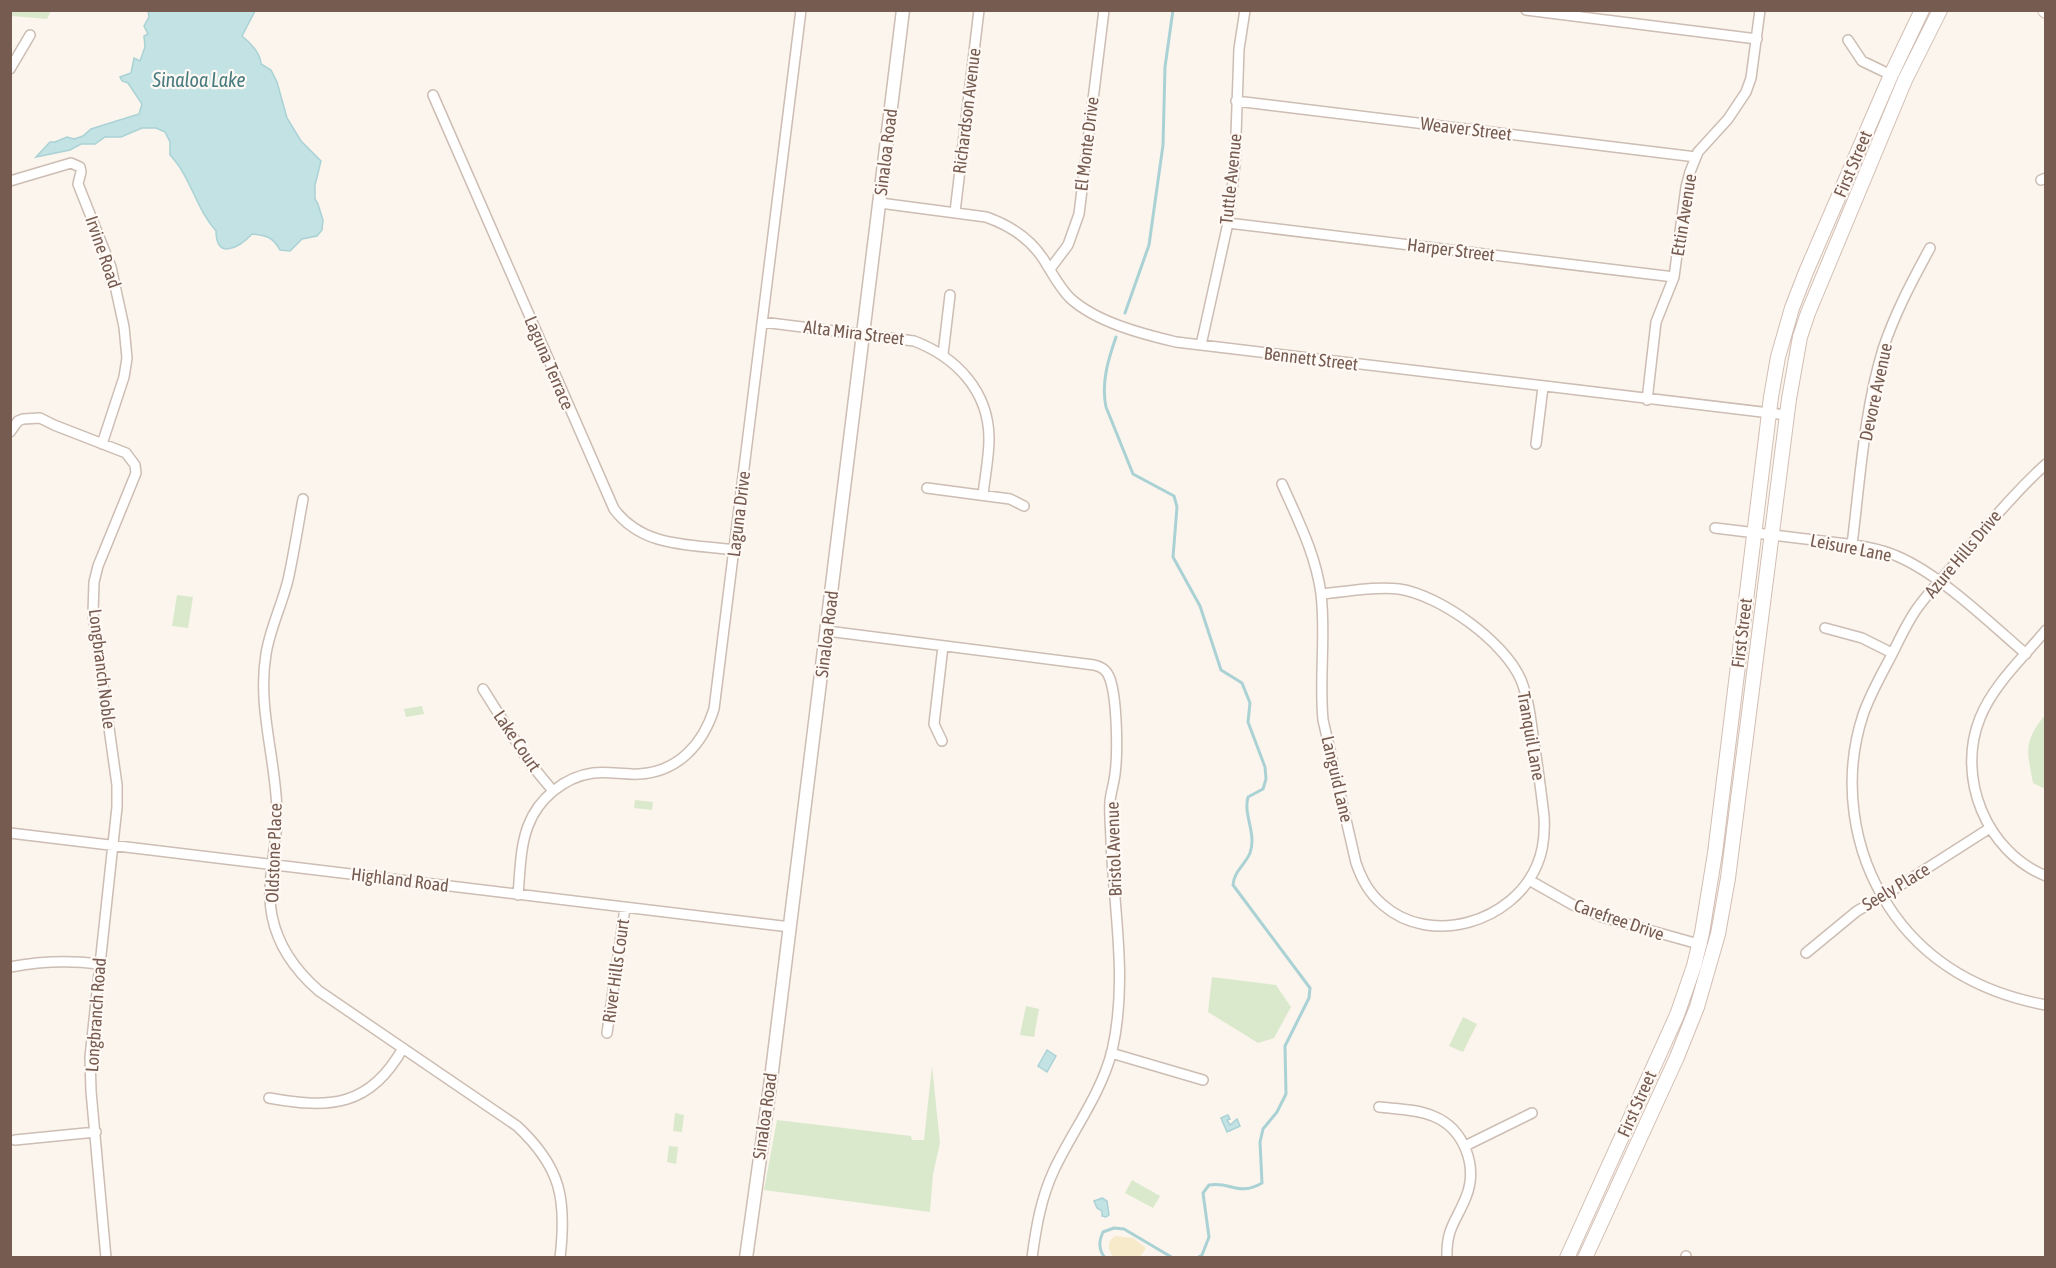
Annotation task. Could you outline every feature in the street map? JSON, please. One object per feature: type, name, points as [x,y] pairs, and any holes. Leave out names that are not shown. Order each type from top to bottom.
[{"type":"main road","name":"First Street","points":[[1567,1257],[1677,1015],[1699,944],[1715,853],[1778,357],[1792,308],[1806,272],[1891,75],[1922,10]]},
{"type":"main road","name":"First Street","points":[[1585,1257],[1677,1056],[1697,1007],[1714,948],[1728,878],[1786,415],[1795,362],[1808,313],[1905,80],[1940,10]]},
{"type":"street","name":"Laguna Drive","points":[[518,895],[528,826],[537,808],[553,791],[571,779],[591,773],[637,774],[659,771],[681,760],[698,744],[708,728],[714,709],[801,10]]},
{"type":"street","name":"Sinaloa Road","points":[[746,1257],[865,334],[903,10]]},
{"type":"street","name":"Richardson Avenue","points":[[955,212],[979,10]]},
{"type":"street","name":"El Monte Drive","points":[[1050,269],[1068,245],[1079,214],[1104,10]]},
{"type":"street","name":"Tuttle Avenue","points":[[1201,345],[1228,223],[1235,164],[1239,49],[1245,10]]},
{"type":"street","points":[[1526,10],[1757,39]]},
{"type":"street","name":"Ettin Avenue","points":[[1647,400],[1656,322],[1674,277],[1686,187],[1696,157],[1710,137],[1733,112],[1746,92],[1751,78],[1760,10]]},
{"type":"street","points":[[10,69],[30,35]]},
{"type":"street","points":[[1848,40],[1862,61],[1891,75]]},
{"type":"street","name":"Laguna Terrace","points":[[433,95],[614,509],[630,527],[651,538],[734,550]]},
{"type":"street","name":"Weaver Street","points":[[1236,101],[1696,157]]},
{"type":"street","name":"Irvine Road","points":[[10,181],[71,164],[80,167],[78,184],[111,267],[128,358],[102,444]]},
{"type":"street","name":"Bennett Street","points":[[880,203],[986,217],[1011,227],[1033,245],[1069,296],[1096,316],[1155,337],[1201,345],[1786,415]]},
{"type":"street","name":"Harper Street","points":[[1228,223],[1674,277]]},
{"type":"street","name":"Devore Avenue","points":[[1852,545],[1876,375],[1894,319],[1930,248]]},
{"type":"street","points":[[943,354],[950,295]]},
{"type":"street","name":"Alta Mira Street","points":[[762,322],[914,341],[943,354],[969,378],[985,410],[989,440],[983,495]]},
{"type":"street","points":[[1536,444],[1542,387]]},
{"type":"street","name":"Longbranch Noble","points":[[10,432],[18,421],[36,417],[126,453],[135,465],[135,481],[98,567],[93,598],[93,614],[117,785],[113,845]]},
{"type":"street","name":"Azure Hills Drive","points":[[2046,464],[2018,489],[1916,612],[1892,653],[1863,716],[1852,777],[1853,809],[1858,837],[1868,867],[1882,897],[1909,933],[1924,949],[1959,975],[2001,994],[2046,1005]]},
{"type":"street","name":"Languid Lane","points":[[1282,484],[1311,550],[1321,594],[1323,720],[1356,863],[1369,891],[1384,906],[1403,918],[1426,925],[1450,926],[1475,922],[1496,912],[1514,898],[1529,880]]},
{"type":"street","points":[[927,488],[1010,499],[1024,506]]},
{"type":"street","name":"Oldstone Place","points":[[303,499],[288,580],[270,634],[264,671],[264,705],[277,812],[277,837],[270,890],[272,915],[279,941],[292,964],[319,991],[517,1126],[533,1142],[547,1161],[562,1200],[563,1230],[560,1257]]},
{"type":"street","name":"Leisure Lane","points":[[1715,528],[1852,545],[1876,549],[1899,557],[1940,582],[2026,654]]},
{"type":"street","name":"Tranquil Lane","points":[[1321,594],[1382,588],[1400,589],[1417,594],[1436,602],[1482,632],[1509,658],[1520,678],[1528,702],[1544,816],[1542,849],[1529,880]]},
{"type":"street","points":[[1825,628],[1862,638],[1892,653]]},
{"type":"street","points":[[2046,630],[1989,701],[1973,741],[1971,764],[1973,785],[1979,806],[1990,828],[2021,862],[2046,876]]},
{"type":"street","name":"Bristol Avenue","points":[[827,631],[1094,665],[1106,671],[1110,676],[1117,749],[1110,801],[1121,965],[1118,1014],[1111,1053],[1098,1089],[1054,1170],[1042,1199],[1032,1257]]},
{"type":"street","points":[[942,741],[934,724],[943,646]]},
{"type":"street","name":"Lake Court","points":[[483,689],[523,754],[553,791]]},
{"type":"street","name":"Seely Place","points":[[1806,953],[1838,924],[1857,911],[1990,828]]},
{"type":"street","name":"Highland Road","points":[[10,833],[790,927]]},
{"type":"street","name":"Longbranch Road","points":[[106,1257],[90,1057],[113,845]]},
{"type":"street","name":"Carefree Drive","points":[[1529,880],[1574,905],[1602,917],[1714,948]]},
{"type":"street","name":"River Hills Court","points":[[607,1033],[625,908]]},
{"type":"street","points":[[10,967],[36,962],[69,961],[99,964]]},
{"type":"street","points":[[270,1098],[314,1105],[333,1104],[350,1099],[382,1079],[394,1065],[403,1048]]},
{"type":"street","points":[[1111,1053],[1203,1080]]},
{"type":"street","points":[[1379,1107],[1434,1116],[1452,1128],[1465,1146],[1470,1164],[1470,1183],[1465,1199],[1449,1231],[1447,1257]]},
{"type":"street","points":[[1465,1146],[1532,1113]]},
{"type":"street","points":[[15,1140],[96,1132]]},
{"type":"green space","points":[[11,10],[51,11],[47,19],[11,16]]},
{"type":"green space","points":[[177,595],[193,597],[188,628],[172,626]]},
{"type":"green space","points":[[422,706],[424,714],[406,717],[404,709]]},
{"type":"green space","points":[[2045,715],[2045,789],[2033,783],[2028,747],[2033,733]]},
{"type":"green space","points":[[635,800],[653,802],[652,810],[634,808]]},
{"type":"green space","points":[[1212,977],[1276,985],[1291,1007],[1274,1038],[1258,1043],[1208,1012]]},
{"type":"green space","points":[[1026,1006],[1039,1009],[1034,1037],[1020,1035]]},
{"type":"green space","points":[[1463,1017],[1477,1024],[1463,1052],[1449,1046]]},
{"type":"green space","points":[[932,1066],[940,1143],[933,1174],[930,1212],[764,1190],[777,1120],[911,1136],[912,1140],[924,1140]]},
{"type":"green space","points":[[675,1113],[684,1115],[682,1132],[673,1131]]},
{"type":"green space","points":[[669,1146],[678,1147],[676,1164],[667,1162]]},
{"type":"green space","points":[[1132,1180],[1160,1196],[1153,1208],[1125,1193]]},
{"type":"sand","points":[[1115,1236],[1133,1238],[1146,1248],[1140,1257],[1113,1257],[1109,1246]]},
{"type":"water","name":"Sinaloa Lake","points":[[148,11],[255,11],[242,36],[255,48],[261,64],[271,70],[277,82],[287,118],[301,141],[321,161],[315,185],[315,199],[323,220],[322,230],[317,236],[302,239],[290,251],[280,250],[269,237],[252,234],[235,247],[224,249],[220,246],[216,231],[203,213],[183,173],[170,155],[170,142],[165,132],[156,128],[142,128],[121,137],[105,137],[95,144],[81,144],[70,150],[36,157],[50,142],[67,137],[74,139],[83,136],[91,129],[139,114],[142,104],[128,83],[122,81],[120,77],[131,73],[134,58],[140,61],[145,47],[144,36],[148,34],[144,26],[149,17]]},
{"type":"water","points":[[1047,1050],[1056,1056],[1047,1072],[1038,1066]]},
{"type":"water","points":[[1228,1115],[1230,1119],[1227,1120],[1230,1125],[1237,1119],[1240,1126],[1227,1132],[1221,1118]]},
{"type":"water","points":[[1102,1198],[1107,1201],[1109,1215],[1106,1217],[1102,1216],[1102,1211],[1097,1208],[1094,1201]]},
{"type":"waterway","points":[[1125,313],[1149,245],[1163,145],[1165,67],[1173,10]]},
{"type":"waterway","points":[[1116,337],[1105,380],[1106,407],[1133,474],[1174,496],[1177,507],[1173,557],[1200,606],[1221,670],[1242,683],[1250,703],[1248,722],[1265,767],[1266,779],[1263,789],[1248,797],[1247,811],[1252,846],[1248,857],[1235,876],[1233,885],[1310,988],[1309,998],[1285,1046],[1286,1094],[1277,1112],[1263,1129],[1260,1142],[1262,1183],[1247,1189],[1217,1184],[1209,1185],[1203,1193],[1209,1237],[1202,1255],[1197,1258]]},
{"type":"waterway","points":[[1105,1258],[1100,1248],[1103,1232],[1114,1228],[1124,1229],[1173,1258]]}]
